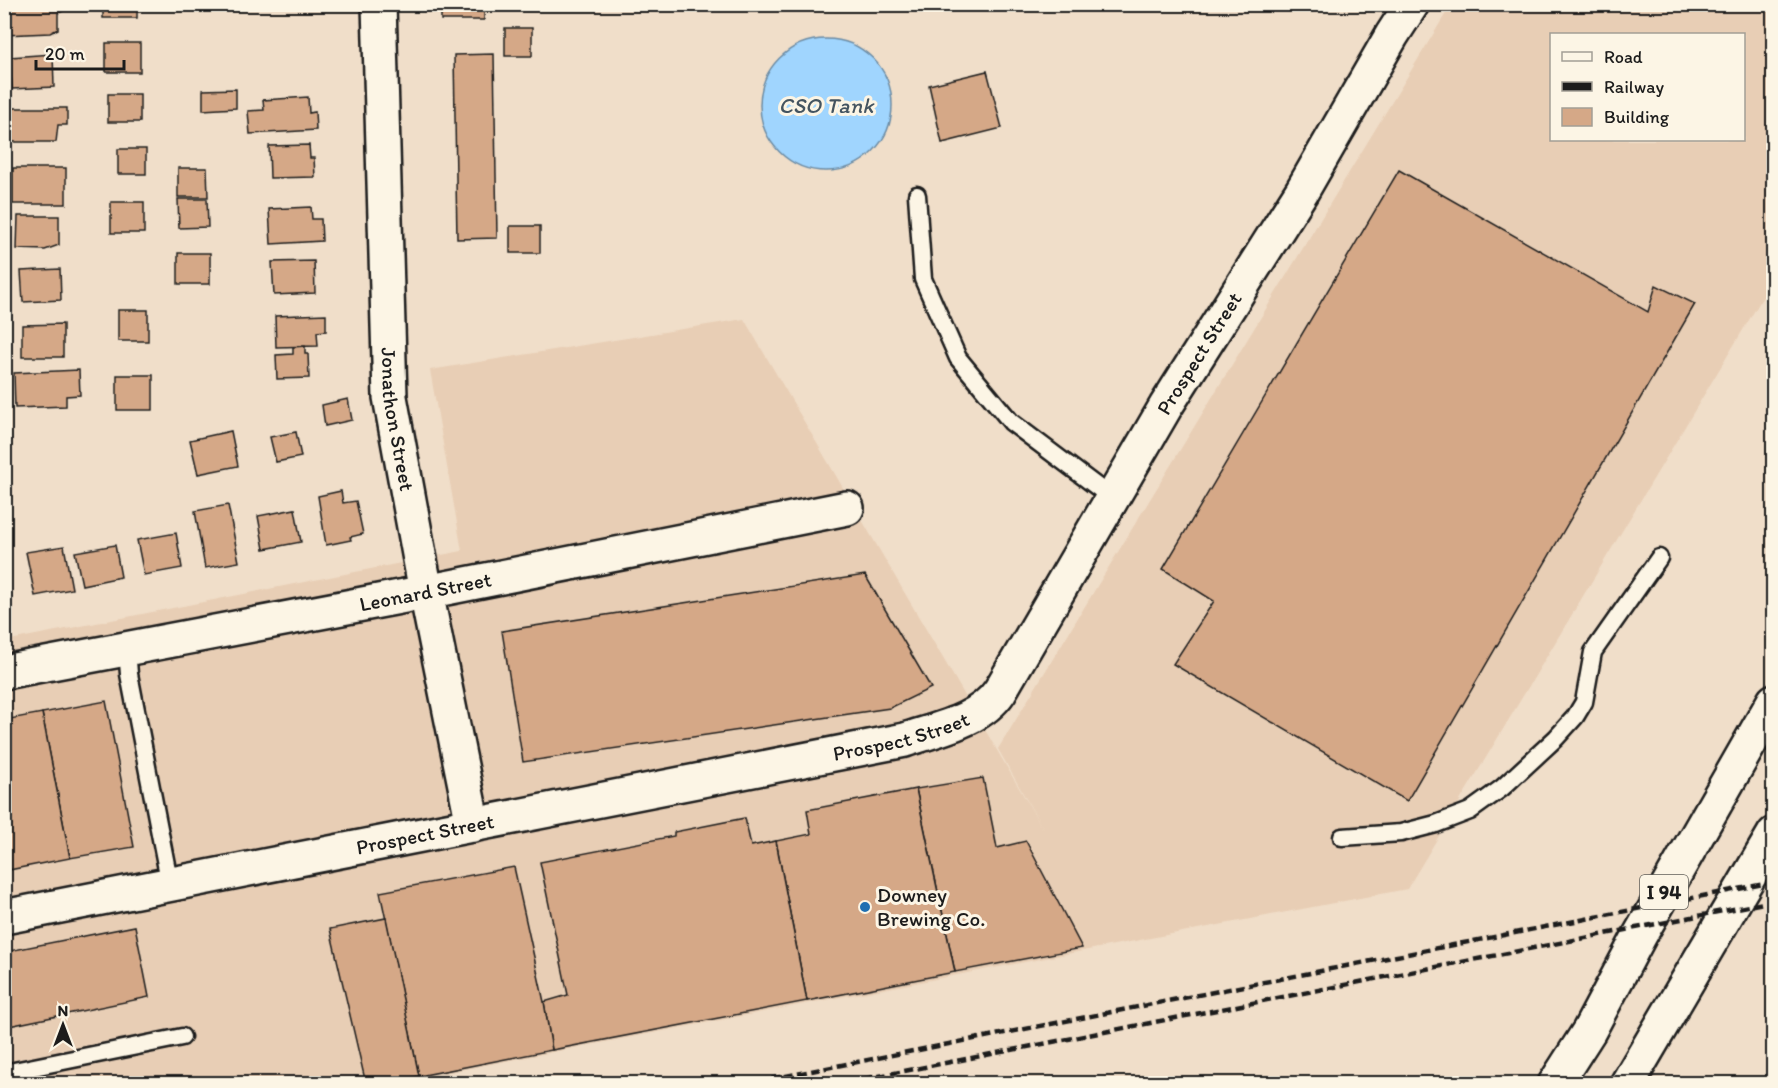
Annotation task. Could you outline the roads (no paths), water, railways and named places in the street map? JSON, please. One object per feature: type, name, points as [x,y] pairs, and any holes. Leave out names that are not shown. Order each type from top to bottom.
[{"type":"main road","name":"Jonathon Street","points":[[379,4],[390,397],[473,825]]},
{"type":"main road","name":"Prospect Street","points":[[4,917],[905,740],[961,721],[998,695],[1166,406],[1302,191],[1412,4]]},
{"type":"main road","name":"Leonard Street","points":[[4,672],[426,592],[847,508]]},
{"type":"main road","name":"I 94","points":[[1555,1083],[1589,1031],[1645,925],[1773,701]]},
{"type":"main road","points":[[1627,1083],[1773,834]]},
{"type":"lane","points":[[917,195],[923,279],[958,358],[1011,422],[1112,498]]},
{"type":"lane","points":[[1342,837],[1401,833],[1436,825],[1470,811],[1502,788],[1556,738],[1575,717],[1584,702],[1588,668],[1593,651],[1659,558]]},
{"type":"lane","points":[[127,649],[129,674],[170,885]]},
{"type":"lane","points":[[4,1073],[182,1037]]},
{"type":"water","name":"CSO Tank","points":[[826,39],[851,44],[873,58],[887,80],[892,105],[887,130],[873,152],[851,166],[826,171],[801,166],[779,152],[765,130],[760,105],[765,80],[779,58],[801,44]]},
{"type":"railway","points":[[745,1084],[1774,882]]},
{"type":"railway","points":[[838,1084],[1774,901]]},
{"type":"place","name":"Downey Brewing Co.","points":[[865,907]]}]
